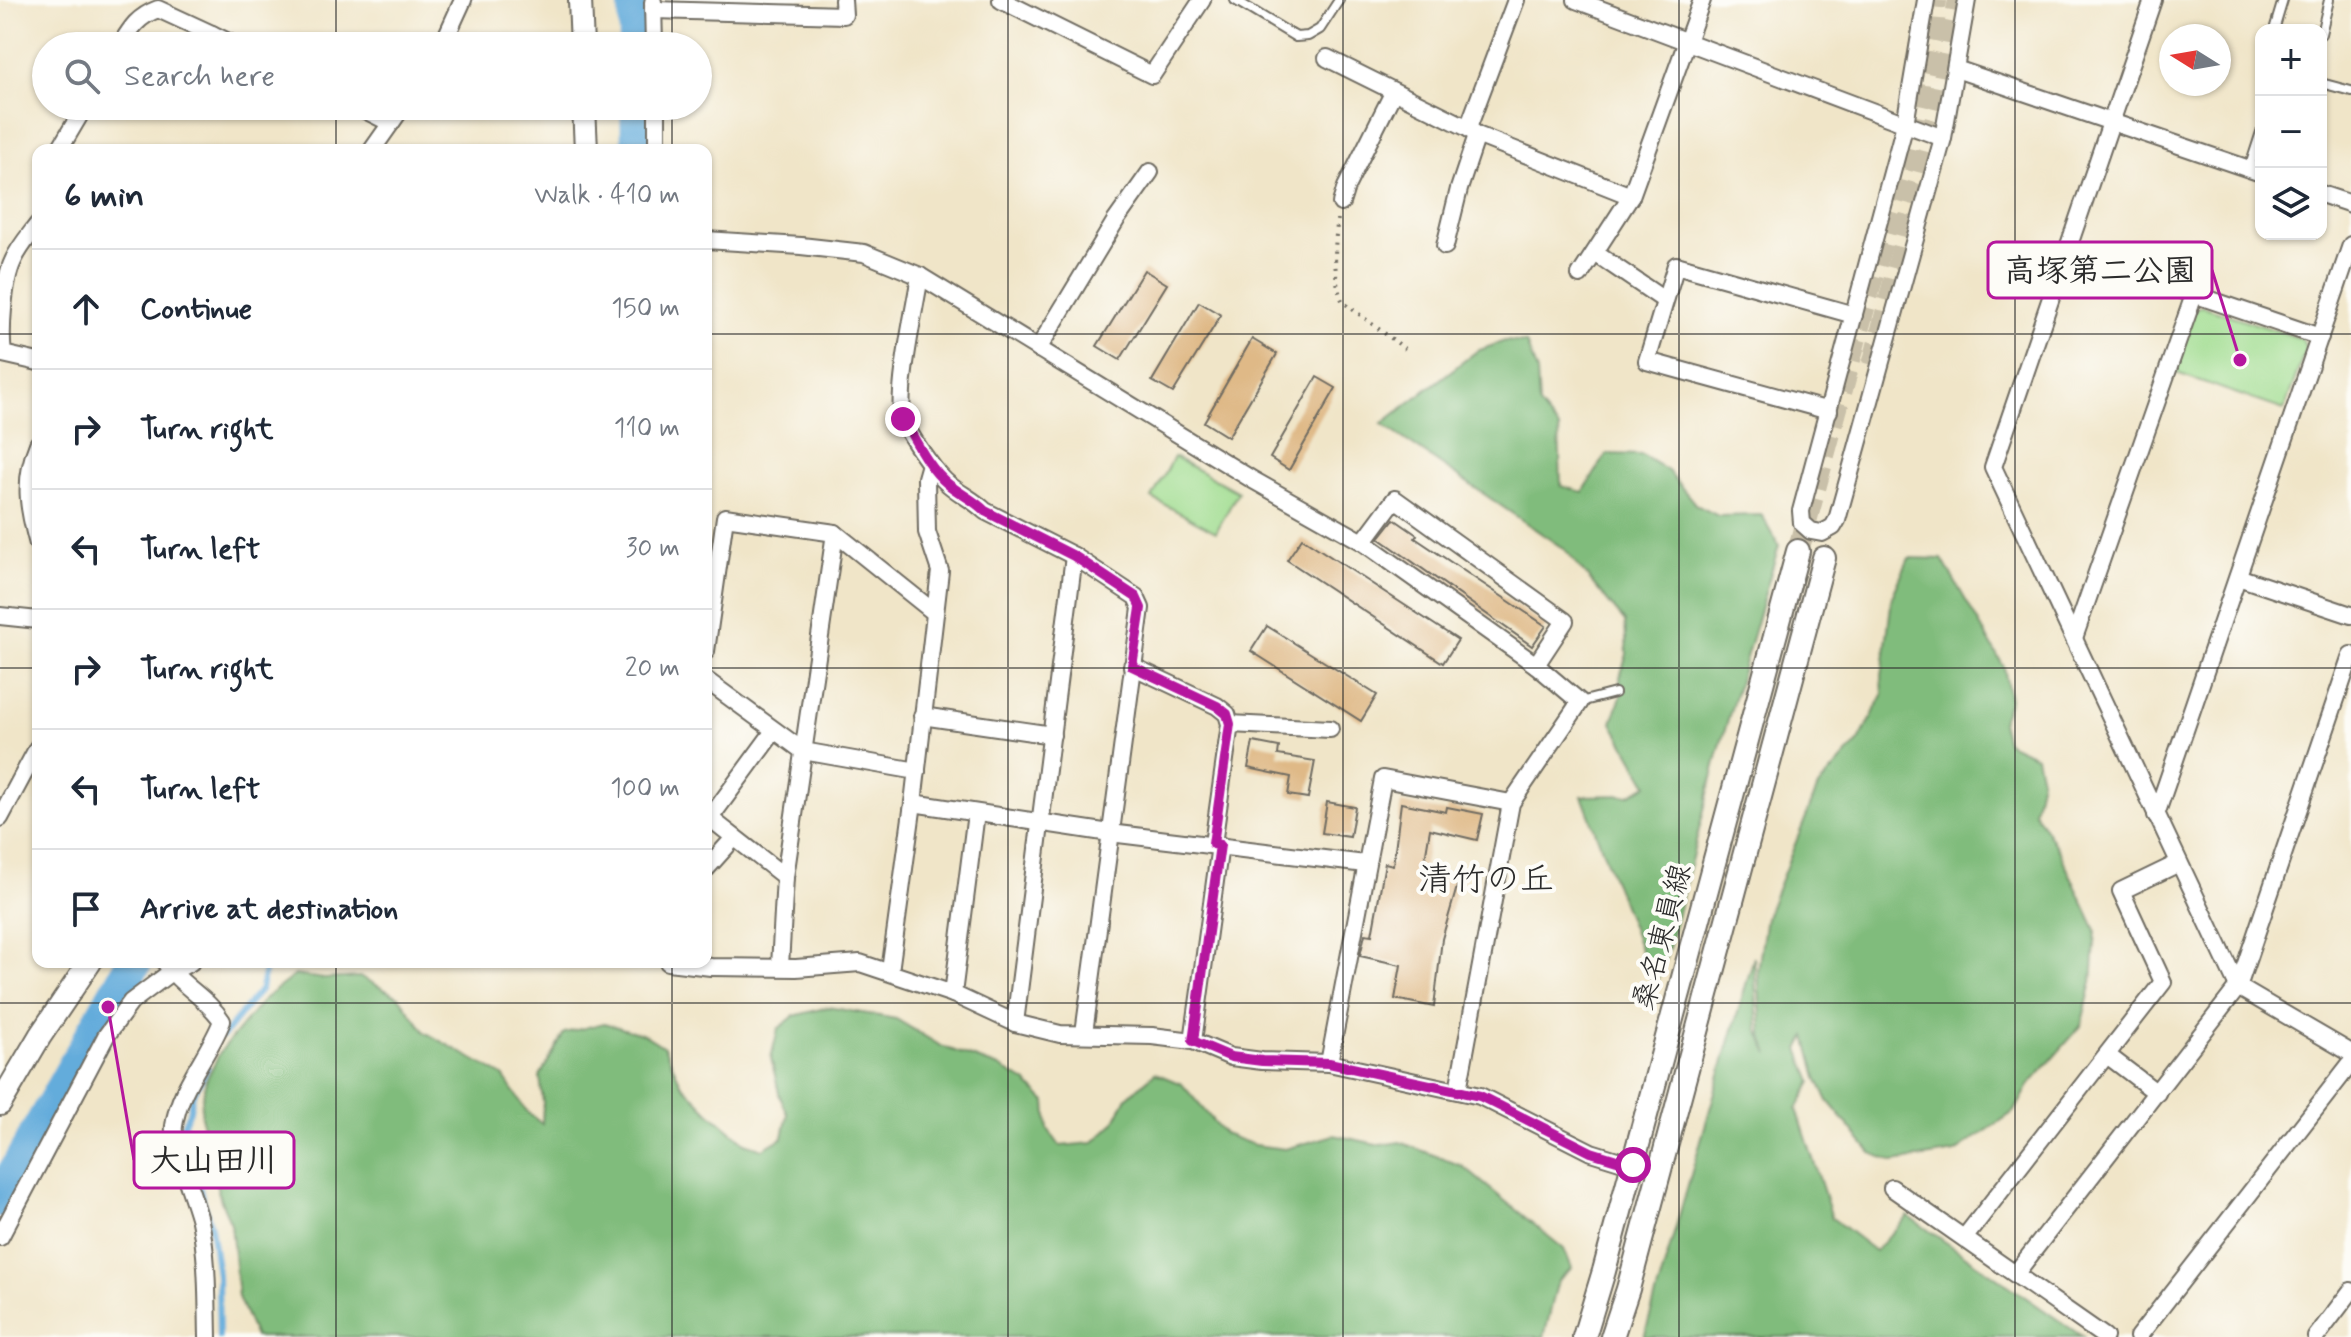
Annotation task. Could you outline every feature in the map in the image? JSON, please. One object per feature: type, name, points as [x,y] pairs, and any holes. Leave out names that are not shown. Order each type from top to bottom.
[{"type":"main road","points":[[580,0],[581,32]]},
{"type":"main road","points":[[585,120],[586,144]]},
{"type":"main road","name":"桑名東員線","points":[[1584,1337],[1798,551]]},
{"type":"main road","name":"桑名東員線","points":[[1612,1337],[1632,1274],[1824,558]]},
{"type":"main road","points":[[0,1104],[40,1036],[86,968]]},
{"type":"street","points":[[448,32],[463,0]]},
{"type":"street","points":[[654,32],[653,5],[727,6],[844,15],[843,0]]},
{"type":"street","points":[[1001,0],[1152,75],[1202,0]]},
{"type":"street","points":[[1445,246],[1473,131],[1516,0]]},
{"type":"street","points":[[1576,0],[1943,138]]},
{"type":"street","points":[[1580,275],[1631,196],[1702,0]]},
{"type":"street","points":[[1926,0],[1905,124],[1801,511],[1802,523],[1811,531],[1822,533],[1833,527],[1837,520],[1943,138],[1967,0]]},
{"type":"street","points":[[2153,0],[1993,467],[2238,987],[2351,1053]]},
{"type":"street","points":[[128,32],[134,22],[158,9],[195,32]]},
{"type":"street","points":[[1327,58],[1473,131],[1631,196]]},
{"type":"street","points":[[1956,69],[2255,171]]},
{"type":"street","points":[[1341,203],[1393,93]]},
{"type":"street","points":[[63,144],[77,120]]},
{"type":"street","points":[[385,120],[391,123]]},
{"type":"street","points":[[376,144],[393,120]]},
{"type":"street","points":[[657,120],[657,144]]},
{"type":"street","points":[[1038,349],[1116,220],[1150,172]]},
{"type":"street","points":[[2327,196],[2351,204]]},
{"type":"street","points":[[32,233],[12,262],[5,294],[1,346],[3,354],[32,361]]},
{"type":"street","points":[[712,240],[864,253],[920,276],[1253,480],[1363,542],[1536,665],[1580,702],[1511,803],[1458,1090]]},
{"type":"street","points":[[2156,815],[2351,245]]},
{"type":"street","points":[[2067,251],[2320,337]]},
{"type":"street","points":[[1595,253],[1664,300]]},
{"type":"street","points":[[1829,411],[1647,361],[1676,265],[1854,315]]},
{"type":"street","points":[[920,276],[901,396],[903,419],[930,464],[947,483],[985,511],[1074,556],[1136,597],[1141,608],[1084,1033]]},
{"type":"street","points":[[2074,638],[2194,295]]},
{"type":"street","points":[[890,971],[940,571],[927,532],[926,478],[930,464]]},
{"type":"street","points":[[32,466],[28,507],[32,522]]},
{"type":"street","points":[[1363,542],[1395,499],[1565,621],[1536,665]]},
{"type":"street","points":[[712,609],[725,517],[835,533],[935,613]]},
{"type":"street","points":[[780,966],[785,877],[835,533]]},
{"type":"street","points":[[1015,1023],[1074,556]]},
{"type":"street","points":[[2238,577],[2351,615]]},
{"type":"street","points":[[0,616],[32,619]]},
{"type":"street","points":[[2016,1273],[2238,987],[2351,655]]},
{"type":"street","points":[[1132,666],[1217,706],[1227,714],[1230,724],[1193,1041]]},
{"type":"street","points":[[712,684],[803,751],[917,771]]},
{"type":"street","points":[[922,716],[1052,735]]},
{"type":"street","points":[[1230,724],[1330,729]]},
{"type":"street","points":[[712,812],[774,731]]},
{"type":"street","points":[[0,818],[32,758]]},
{"type":"street","points":[[1329,1063],[1383,779],[1511,803]]},
{"type":"street","points":[[913,803],[1110,833],[1365,864]]},
{"type":"street","points":[[953,994],[976,813]]},
{"type":"street","points":[[712,820],[785,877]]},
{"type":"street","points":[[712,862],[734,838]]},
{"type":"street","points":[[1965,1237],[2163,982],[2121,891],[2179,863]]},
{"type":"street","points":[[712,967],[796,968],[860,963],[953,994],[1015,1023],[1060,1034],[1193,1041],[1231,1057],[1329,1063],[1458,1090],[1480,1096],[1591,1152],[1633,1165]]},
{"type":"street","points":[[0,1237],[106,1036],[131,1002],[167,968]]},
{"type":"street","points":[[169,968],[213,1007],[222,1021],[216,1037],[201,1057],[177,1110],[173,1131],[200,1220],[207,1268],[208,1337]]},
{"type":"street","points":[[2107,1055],[2157,1093]]},
{"type":"street","points":[[2138,1337],[2351,1063]]},
{"type":"street","points":[[1892,1188],[2105,1337]]},
{"type":"street","points":[[2320,1336],[2351,1291]]},
{"type":"lane","points":[[1235,0],[1296,37],[1308,36],[1320,29],[1339,0]]},
{"type":"lane","points":[[2276,24],[2283,0]]},
{"type":"lane","points":[[2323,24],[2329,0]]},
{"type":"lane","points":[[2327,85],[2351,91]]},
{"type":"lane","points":[[1580,702],[1615,693]]},
{"type":"path","points":[[1341,203],[1336,229],[1340,297],[1408,351]]},
{"type":"green space","points":[[2202,306],[2302,339],[2306,348],[2284,410],[2174,372],[2194,309]]},
{"type":"green space","points":[[1505,341],[1526,343],[1537,372],[1539,405],[1559,429],[1561,486],[1583,492],[1607,454],[1642,455],[1668,471],[1696,505],[1718,516],[1762,515],[1779,545],[1719,750],[1670,945],[1655,989],[1582,796],[1629,795],[1648,785],[1612,723],[1621,696],[1620,677],[1627,654],[1625,622],[1564,549],[1382,424],[1477,351]]},
{"type":"green space","points":[[1174,457],[1238,492],[1216,532],[1152,498]]},
{"type":"green space","points":[[1909,558],[1942,559],[2004,667],[2010,700],[2001,722],[2006,742],[2036,756],[2041,779],[2034,811],[2060,853],[2096,930],[2092,982],[2081,1026],[2030,1084],[2015,1111],[1955,1152],[1894,1162],[1871,1153],[1828,1101],[1817,1078],[1806,1036],[1799,1049],[1812,1082],[1797,1109],[1832,1218],[1875,1251],[1908,1216],[2083,1337],[1644,1337],[1754,957],[1758,1030],[1769,1054],[1762,1034],[1758,971],[1766,917],[1818,787],[1859,741],[1883,695],[1882,676],[1892,597]]},
{"type":"green space","points":[[295,975],[324,979],[361,977],[399,997],[425,1032],[503,1076],[528,1113],[542,1124],[540,1076],[564,1033],[604,1023],[645,1035],[664,1047],[681,1083],[709,1112],[745,1143],[763,1149],[783,1137],[788,1114],[780,1097],[771,1058],[778,1029],[794,1016],[828,1007],[896,1019],[941,1046],[999,1067],[1026,1082],[1046,1102],[1048,1129],[1060,1146],[1093,1143],[1114,1123],[1127,1097],[1155,1073],[1182,1084],[1224,1134],[1254,1145],[1285,1149],[1334,1135],[1381,1145],[1400,1142],[1462,1166],[1564,1249],[1572,1268],[1558,1280],[1544,1337],[255,1337],[238,1297],[231,1224],[203,1138],[201,1105],[206,1080],[220,1052],[264,999]]},
{"type":"building","points":[[1144,270],[1167,284],[1120,360],[1097,346]]},
{"type":"building","points":[[1199,302],[1221,315],[1173,393],[1152,381]]},
{"type":"building","points":[[1252,339],[1277,354],[1228,437],[1204,422]]},
{"type":"building","points":[[1317,377],[1336,388],[1289,470],[1270,458]]},
{"type":"building","points":[[1394,519],[1417,535],[1415,538],[1546,626],[1532,646],[1379,538]]},
{"type":"building","points":[[1302,538],[1458,640],[1443,663],[1287,560]]},
{"type":"building","points":[[1267,626],[1377,695],[1361,721],[1251,651]]},
{"type":"building","points":[[1253,742],[1279,747],[1278,755],[1315,761],[1308,798],[1288,795],[1291,777],[1248,768]]},
{"type":"building","points":[[1327,802],[1355,807],[1350,837],[1322,833]]},
{"type":"building","points":[[1401,803],[1446,812],[1447,807],[1483,814],[1477,840],[1430,829],[1423,871],[1459,880],[1442,939],[1434,1007],[1395,999],[1401,965],[1360,956],[1365,934],[1372,935],[1385,863],[1393,865]]},
{"type":"waterway","points":[[636,0],[637,32]]},
{"type":"waterway","points":[[638,120],[639,144]]},
{"type":"waterway","points":[[0,1200],[131,968]]},
{"type":"waterway","points":[[223,1036],[261,989],[265,968]]},
{"type":"waterway","points":[[207,1067],[192,1097],[182,1128],[211,1227],[218,1275],[219,1337]]},
{"type":"tunnel","points":[[1798,551],[1913,128],[1933,33],[1936,0]]},
{"type":"tunnel","points":[[1873,365],[1942,92],[1959,0]]},
{"type":"place","name":"高塚第二公園","points":[[2240,360]]},
{"type":"place","name":"大山田川","points":[[108,1007]]},
{"type":"district","name":"清竹の丘","points":[[1486,880]]},
{"type":"route","points":[[903,419],[930,464],[947,483],[985,511],[1074,556],[1136,597],[1141,608],[1132,666],[1217,706],[1227,714],[1230,724],[1213,844],[1220,845],[1193,1041],[1231,1057],[1329,1063],[1480,1096],[1591,1152],[1633,1165]]}]
